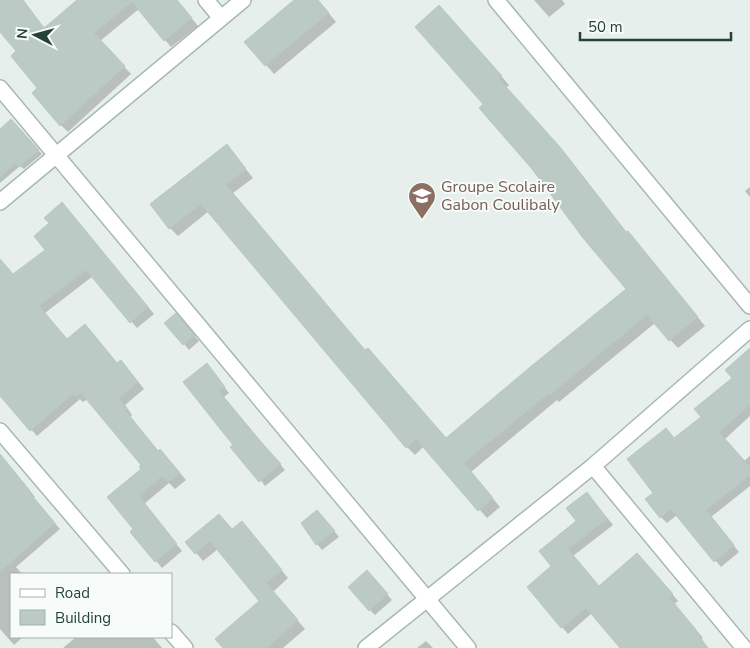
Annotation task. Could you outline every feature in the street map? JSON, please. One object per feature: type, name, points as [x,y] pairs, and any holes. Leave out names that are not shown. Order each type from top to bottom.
[{"type":"street","points":[[206,0],[221,18]]},
{"type":"street","points":[[0,202],[242,0]]},
{"type":"street","points":[[496,0],[750,306]]},
{"type":"street","points":[[0,88],[468,648]]},
{"type":"street","points":[[366,648],[593,466],[750,329]]},
{"type":"street","points":[[0,431],[121,573]]},
{"type":"street","points":[[593,466],[744,648]]},
{"type":"street","points":[[172,633],[185,648]]},
{"type":"building","points":[[0,0],[23,0],[44,28],[77,0],[177,0],[192,18],[164,41],[132,2],[94,33],[125,66],[60,126],[32,93],[37,88],[11,56],[16,51],[0,32]]},
{"type":"building","points":[[294,0],[318,0],[329,13],[265,66],[244,42]]},
{"type":"building","points":[[439,5],[502,76],[499,79],[560,147],[626,232],[628,231],[698,317],[669,341],[647,315],[464,463],[493,498],[478,511],[416,439],[406,448],[201,204],[169,229],[150,204],[227,144],[246,169],[226,185],[365,350],[368,348],[446,438],[626,289],[583,238],[532,169],[479,108],[483,104],[415,27]]},
{"type":"building","points":[[11,119],[39,150],[19,167],[16,163],[0,177],[0,129]]},
{"type":"building","points":[[62,202],[148,307],[130,323],[86,270],[39,306],[67,339],[85,324],[117,363],[121,360],[138,382],[119,398],[127,408],[125,410],[158,451],[160,449],[180,473],[168,483],[162,476],[139,496],[177,544],[155,562],[130,532],[133,529],[107,497],[141,469],[139,467],[141,465],[81,393],[76,397],[73,394],[30,431],[0,396],[0,259],[13,274],[45,250],[34,236],[49,223],[44,218]]},
{"type":"building","points":[[176,313],[195,335],[183,345],[164,323]]},
{"type":"building","points":[[750,348],[750,405],[719,432],[750,467],[750,475],[706,510],[734,545],[714,562],[671,509],[660,518],[645,499],[653,493],[627,459],[666,428],[674,438],[701,417],[694,409],[732,378],[725,370]]},
{"type":"building","points":[[207,363],[225,387],[219,391],[250,430],[281,464],[259,482],[230,447],[233,445],[183,382]]},
{"type":"building","points":[[0,454],[55,523],[0,572]]},
{"type":"building","points":[[587,492],[607,519],[568,549],[599,586],[637,553],[673,594],[669,597],[697,631],[708,648],[620,648],[586,608],[561,628],[527,587],[551,566],[539,551],[576,521],[566,508]]},
{"type":"building","points":[[317,510],[335,531],[316,545],[301,523]]},
{"type":"building","points":[[219,514],[232,529],[242,521],[282,570],[266,583],[298,620],[267,648],[223,648],[215,639],[259,601],[210,541],[195,554],[185,542]]},
{"type":"building","points":[[367,570],[388,594],[369,611],[348,587]]},
{"type":"place","name":"Groupe Scolaire Gabon Coulibaly","points":[[422,220]]}]
